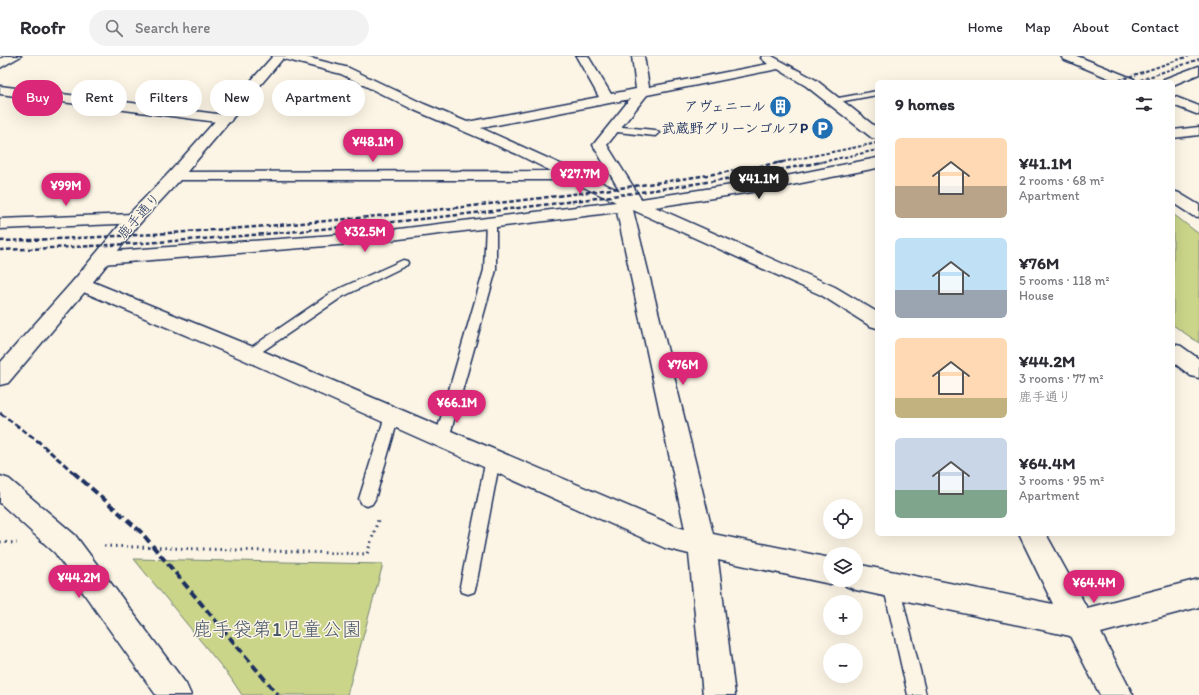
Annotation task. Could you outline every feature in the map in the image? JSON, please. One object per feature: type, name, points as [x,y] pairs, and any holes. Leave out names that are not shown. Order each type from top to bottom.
[{"type":"street","points":[[0,64],[15,56]]},
{"type":"street","name":"鹿手通り","points":[[0,376],[81,284],[134,219],[174,177],[279,56]]},
{"type":"street","points":[[288,56],[345,71],[419,107],[522,151],[630,206],[828,291],[875,320]]},
{"type":"street","points":[[582,56],[587,68],[607,99]]},
{"type":"street","points":[[638,56],[643,92],[600,145],[630,206],[702,544],[719,695]]},
{"type":"street","points":[[762,56],[781,65],[811,83],[875,133]]},
{"type":"street","points":[[1066,56],[1124,80]]},
{"type":"street","points":[[464,127],[781,65]]},
{"type":"street","points":[[1174,80],[1199,70]]},
{"type":"street","points":[[0,90],[225,118]]},
{"type":"street","points":[[1175,101],[1199,111]]},
{"type":"street","points":[[1175,134],[1199,131]]},
{"type":"street","points":[[102,258],[375,237],[630,206],[771,184],[875,163]]},
{"type":"street","points":[[174,177],[572,176]]},
{"type":"street","points":[[1175,197],[1199,212]]},
{"type":"street","points":[[0,224],[134,219]]},
{"type":"street","points":[[81,284],[250,354],[675,539],[823,570]]},
{"type":"street","points":[[1175,352],[1199,370]]},
{"type":"street","points":[[0,487],[65,544],[175,695]]},
{"type":"street","points":[[1033,536],[1081,624],[1117,695]]},
{"type":"street","points":[[863,578],[1081,624],[1199,593]]},
{"type":"lane","points":[[833,101],[875,93]]},
{"type":"lane","points":[[611,130],[655,133]]},
{"type":"lane","points":[[442,438],[490,270],[491,223]]},
{"type":"lane","points":[[250,354],[338,294],[403,263]]},
{"type":"lane","points":[[367,499],[392,416]]},
{"type":"lane","points":[[468,586],[493,459]]},
{"type":"lane","points":[[891,584],[917,695]]},
{"type":"path","points":[[0,542],[367,554],[379,518]]},
{"type":"green space","points":[[1175,216],[1199,234],[1199,343],[1175,326]]},
{"type":"green space","name":"鹿手袋第1児童公園","points":[[134,559],[383,564],[347,695],[242,695],[230,677]]},
{"type":"railway","points":[[1120,80],[1189,56]]},
{"type":"railway","points":[[1141,80],[1199,59]]},
{"type":"railway","points":[[777,163],[875,143]]},
{"type":"railway","points":[[819,163],[875,150]]},
{"type":"railway","points":[[0,241],[184,232],[367,217],[600,191],[710,175],[783,162]]},
{"type":"railway","points":[[0,250],[220,238],[439,217],[631,193],[727,179],[819,163]]},
{"type":"railway","points":[[0,413],[39,442],[74,473]]},
{"type":"railway","points":[[73,472],[141,532],[278,695]]},
{"type":"place","name":"アヴェニール","points":[[781,106]]},
{"type":"place","name":"武蔵野グリーンゴルフP","points":[[823,128]]}]
